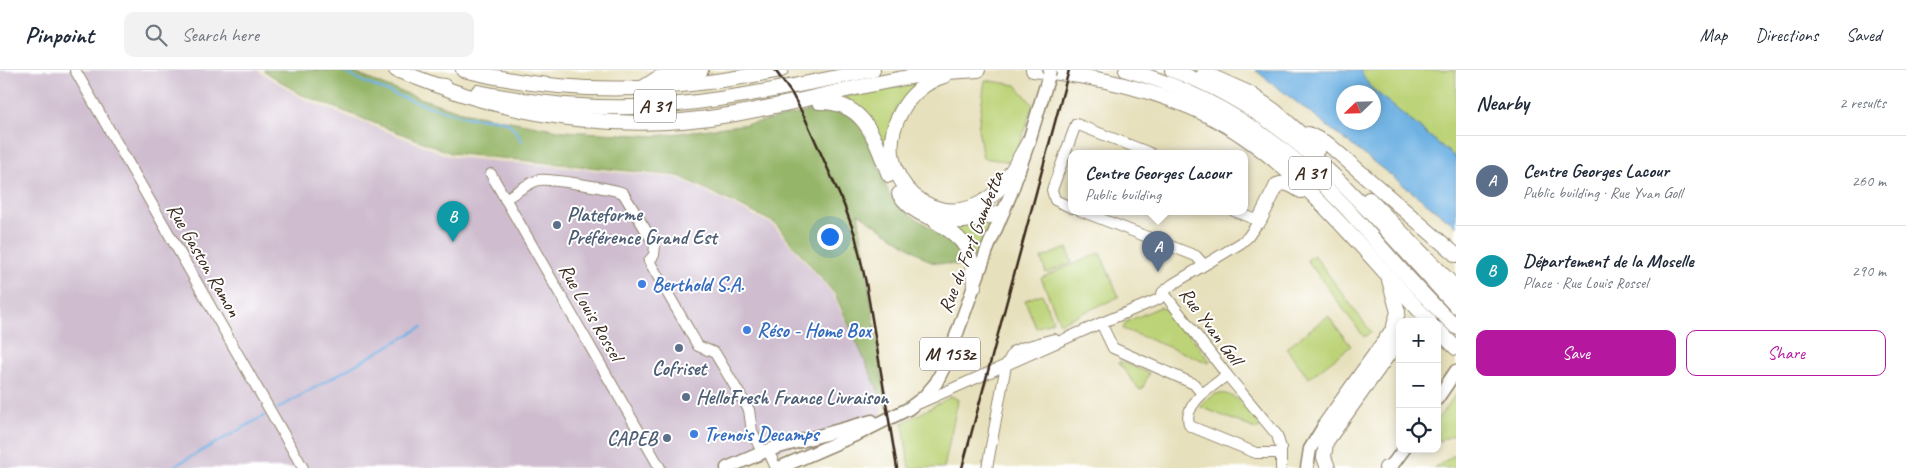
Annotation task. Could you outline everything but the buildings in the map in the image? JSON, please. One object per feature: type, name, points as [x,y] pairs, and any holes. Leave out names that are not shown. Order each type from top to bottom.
[{"type":"highway","name":"A 31","points":[[396,70],[436,85],[552,104],[608,107],[692,103],[767,91],[873,70]]},
{"type":"highway","name":"A 31","points":[[463,70],[544,86],[599,90],[640,89],[719,81],[781,70]]},
{"type":"highway","points":[[640,89],[658,78],[701,70]]},
{"type":"highway","points":[[764,109],[922,75],[978,70]]},
{"type":"highway","points":[[1034,70],[1066,73],[1130,86],[1209,116],[1242,137],[1286,170],[1322,205],[1426,318]]},
{"type":"highway","name":"A 31","points":[[1126,70],[1184,90],[1215,104],[1273,141],[1327,189],[1416,287],[1456,327]]},
{"type":"highway","name":"A 31","points":[[1172,70],[1238,101],[1268,120],[1311,153],[1358,199],[1456,306]]},
{"type":"highway","points":[[1196,70],[1249,93]]},
{"type":"highway","points":[[1219,70],[1300,131],[1456,288]]},
{"type":"highway","points":[[962,71],[938,78],[918,90],[905,104],[897,118],[890,150],[894,167],[900,180],[911,194],[926,204],[941,209],[966,209],[983,202],[997,191],[1011,173],[1029,141]]},
{"type":"highway","points":[[436,85],[473,99],[513,109],[549,116],[614,122],[653,123],[690,120],[820,102],[834,102],[847,106],[856,112],[868,126],[892,183],[902,198],[924,215],[960,238],[970,254],[974,270],[974,287]]},
{"type":"highway","points":[[1300,131],[1316,136],[1328,144],[1456,255]]},
{"type":"highway","points":[[1258,221],[1273,191],[1277,185],[1282,183],[1289,184],[1322,205]]},
{"type":"highway","points":[[924,215],[941,220],[970,222],[1002,212]]},
{"type":"highway","points":[[1324,426],[1393,329],[1398,312],[1388,277]]},
{"type":"highway","points":[[1328,468],[1324,457],[1326,442],[1396,344]]},
{"type":"main road","name":"Rue du Fort Gambetta","points":[[902,412],[924,397],[943,371],[1002,212],[1011,193],[1049,73]]},
{"type":"main road","points":[[1441,393],[1454,374]]},
{"type":"main road","points":[[728,468],[765,451],[902,412]]},
{"type":"main road","points":[[777,468],[862,432],[902,412]]},
{"type":"main road","points":[[1307,468],[1310,449],[1324,426]]},
{"type":"main road","points":[[1390,467],[1402,453]]},
{"type":"street","name":"Rue Gaston Ramon","points":[[75,70],[303,468]]},
{"type":"street","points":[[1068,206],[1055,200],[1052,190],[1076,124],[1142,150]]},
{"type":"street","name":"Rue Louis Rossel","points":[[491,174],[660,468]]},
{"type":"street","points":[[505,199],[539,180],[603,187],[623,193],[655,245],[654,255],[649,261],[698,346],[715,353],[749,410],[752,431],[777,468]]},
{"type":"street","points":[[1091,215],[1196,256],[1204,265]]},
{"type":"street","points":[[1244,215],[1258,221]]},
{"type":"street","name":"Rue Yvan Goll","points":[[1258,221],[1248,237],[1241,243],[1163,292],[1227,375],[1277,435],[1280,442],[1281,468]]},
{"type":"street","points":[[902,412],[1101,323],[1160,299],[1163,292]]},
{"type":"street","points":[[1101,323],[1113,348],[1187,380],[1194,384],[1202,394]]},
{"type":"street","points":[[987,468],[1006,366]]},
{"type":"street","points":[[1227,375],[1194,401],[1188,416],[1190,426],[1256,453],[1281,453]]},
{"type":"shaded area","points":[[0,70],[257,70],[305,100],[452,157],[677,178],[773,225],[832,293],[879,390],[882,418],[727,468],[0,468]]},
{"type":"green space","points":[[263,70],[348,70],[385,86],[461,112],[564,131],[656,136],[755,123],[825,108],[841,111],[852,117],[861,127],[873,150],[890,197],[902,210],[948,238],[963,255],[966,266],[931,262],[858,213],[887,410],[835,294],[775,223],[679,176],[451,153],[300,94]]},
{"type":"green space","points":[[1360,70],[1456,70],[1456,158],[1381,96],[1381,85],[1369,85]]},
{"type":"green space","points":[[985,80],[1016,85],[1033,105],[1012,162],[983,158],[978,129]]},
{"type":"green space","points":[[920,82],[896,109],[885,146],[877,130],[864,112],[844,97]]},
{"type":"green space","points":[[993,219],[977,260],[951,226]]},
{"type":"green space","points":[[1067,248],[1072,263],[1046,273],[1041,258]]},
{"type":"green space","points":[[1100,253],[1119,297],[1060,323],[1041,278]]},
{"type":"green space","points":[[1314,255],[1371,332],[1364,337],[1307,260]]},
{"type":"green space","points":[[1042,294],[1053,321],[1036,328],[1025,300]]},
{"type":"green space","points":[[1160,307],[1171,311],[1210,361],[1209,363],[1123,329],[1126,322]]},
{"type":"green space","points":[[1328,316],[1351,346],[1309,378],[1286,348]]},
{"type":"green space","points":[[1120,361],[1149,373],[1142,390],[1139,389],[1119,363]]},
{"type":"green space","points":[[1216,394],[1230,395],[1242,403],[1260,425],[1258,430],[1201,407],[1204,401]]},
{"type":"green space","points":[[1456,394],[1456,434],[1441,440],[1441,415]]},
{"type":"green space","points":[[952,396],[958,400],[944,468],[909,468],[903,423]]},
{"type":"green space","points":[[1456,454],[1456,468],[1434,468]]},
{"type":"water","points":[[1255,70],[1360,70],[1369,85],[1336,85],[1336,130],[1381,130],[1381,96],[1456,158],[1456,226]]},
{"type":"waterway","points":[[340,70],[385,91],[434,108],[466,117],[503,121],[512,127],[522,141]]},
{"type":"waterway","points":[[277,409],[422,327]]},
{"type":"waterway","points":[[171,468],[264,416]]},
{"type":"railway","points":[[775,70],[792,94],[805,118],[844,205],[855,235],[866,283],[897,468]]},
{"type":"railway","points":[[962,468],[1069,70]]},
{"type":"place","name":"Plateforme Préférence Grand Est","points":[[557,225]]},
{"type":"place","name":"Département de la Moselle","points":[[453,242]]},
{"type":"place","name":"Centre Georges Lacour","points":[[1158,272]]},
{"type":"place","name":"Berthold S.A.","points":[[642,284]]},
{"type":"place","name":"Réso - Home Box","points":[[747,330]]},
{"type":"place","name":"Cofriset","points":[[679,348]]},
{"type":"place","name":"HelloFresh France Livraison","points":[[686,397]]},
{"type":"place","name":"Trenois Decamps","points":[[694,434]]},
{"type":"place","name":"CAPEB","points":[[667,438]]}]
